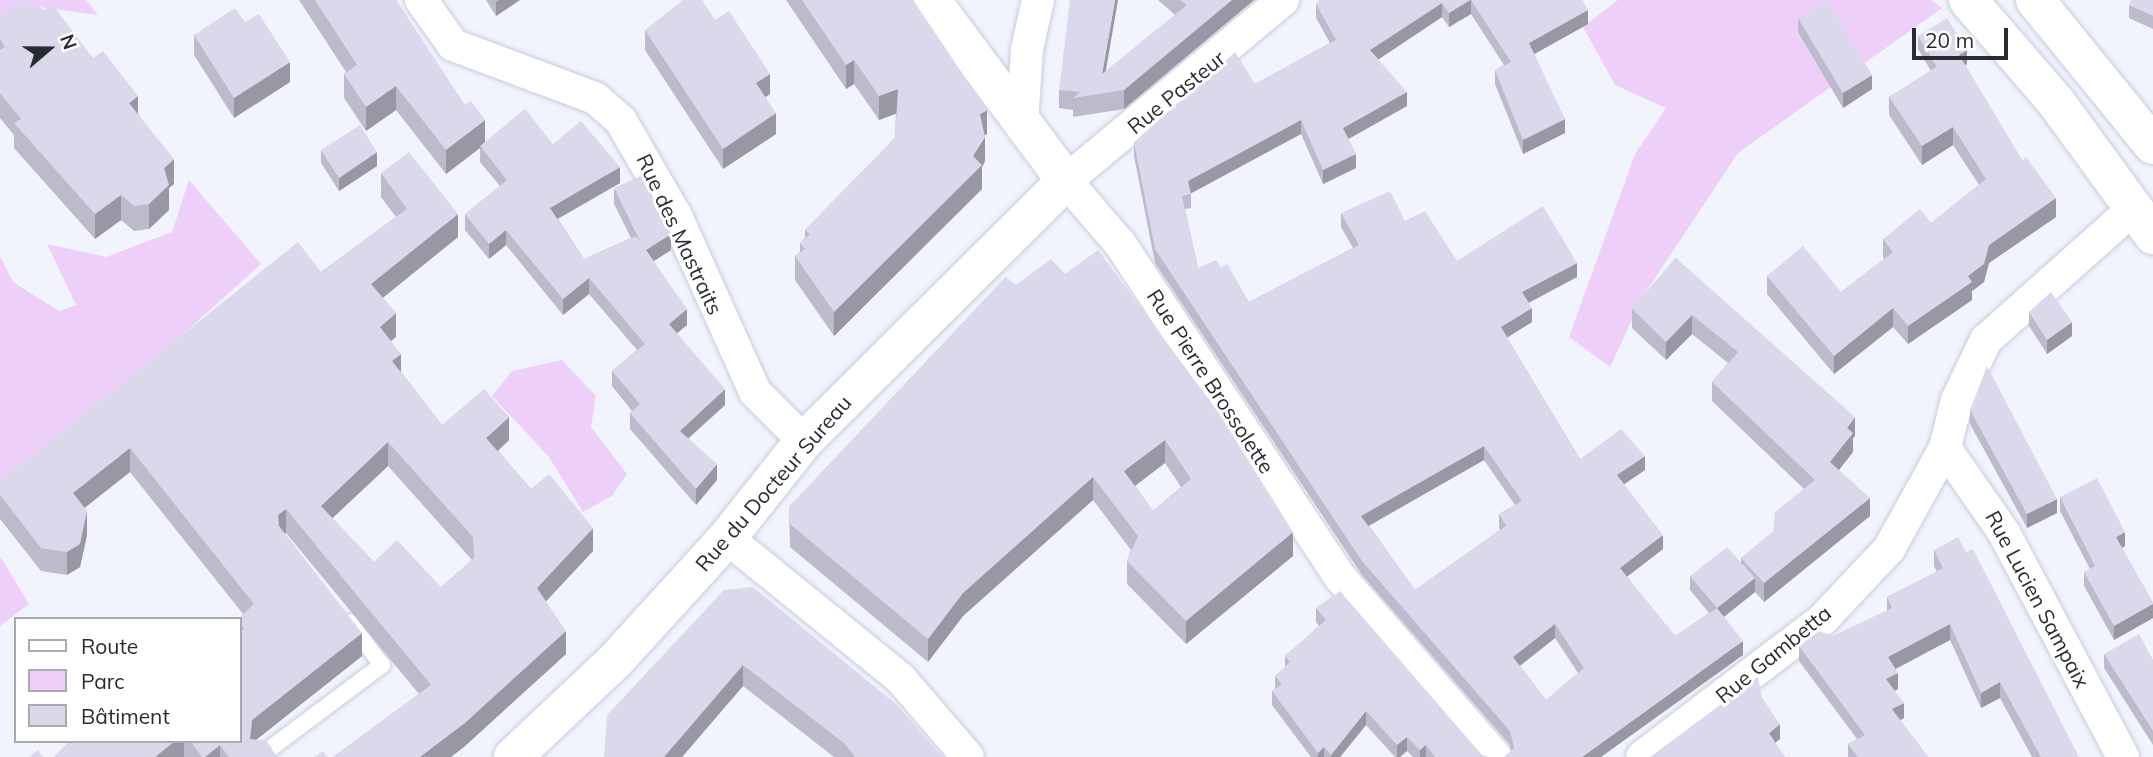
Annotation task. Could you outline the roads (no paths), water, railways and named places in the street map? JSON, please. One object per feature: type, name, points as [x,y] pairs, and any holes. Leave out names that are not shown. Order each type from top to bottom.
[{"type":"street","name":"Rue des Mastraits","points":[[421,0],[453,45],[594,98],[621,121],[676,216],[755,392],[803,441]]},
{"type":"street","name":"Rue Pierre Brossolette","points":[[931,0],[1066,181],[1121,245],[1340,577],[1496,757]]},
{"type":"street","points":[[1022,123],[1027,49],[1038,0]]},
{"type":"street","name":"Rue Pasteur","points":[[1066,181],[1283,0]]},
{"type":"street","points":[[1968,0],[2144,222]]},
{"type":"street","points":[[2035,0],[2153,145]]},
{"type":"street","name":"Rue du Docteur Sureau","points":[[518,756],[615,661],[727,538],[803,441],[1066,181]]},
{"type":"street","name":"Rue Gambetta","points":[[1642,757],[1823,619],[1889,548],[1945,448],[1957,400],[1986,341],[2144,222]]},
{"type":"street","name":"Rue Lucien Sampaix","points":[[1945,448],[2004,533],[2123,757]]},
{"type":"street","points":[[727,538],[900,678],[968,757]]},
{"type":"lane","points":[[259,757],[382,665],[335,604]]}]
